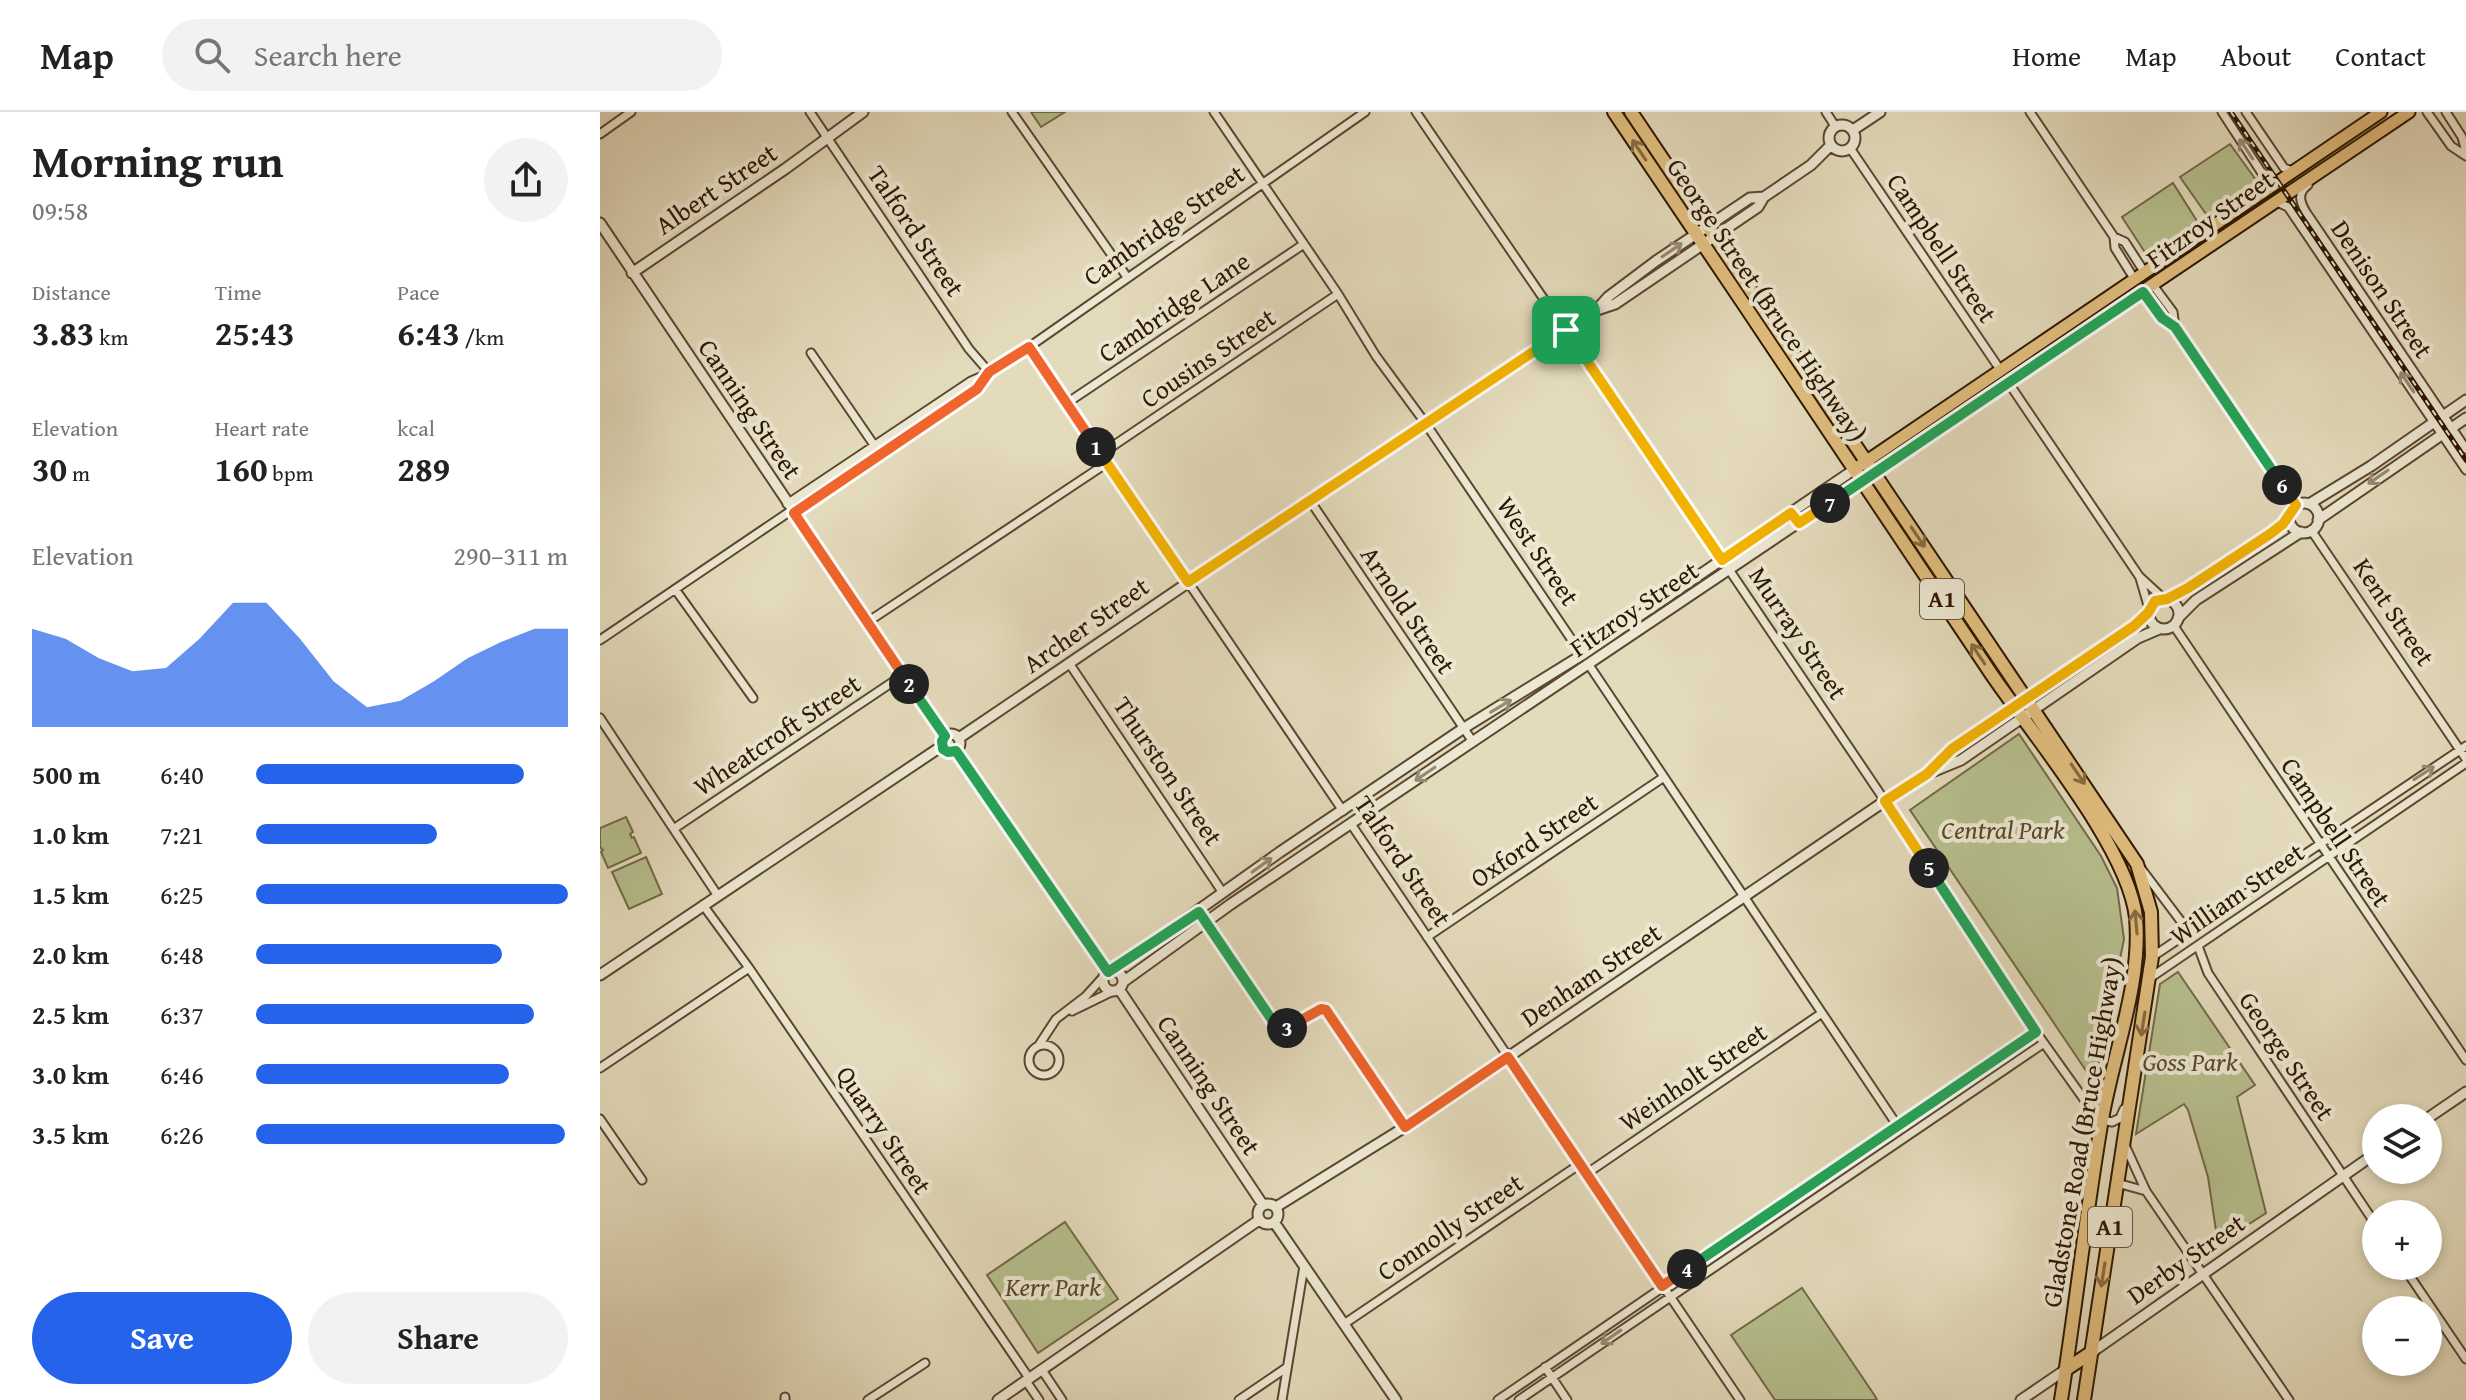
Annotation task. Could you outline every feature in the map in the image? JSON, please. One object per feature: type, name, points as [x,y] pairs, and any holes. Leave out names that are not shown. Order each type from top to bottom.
[{"type":"highway","name":"George Street (Bruce Highway)","points":[[1614,112],[2077,796],[2123,873]]},
{"type":"highway","name":"George Street (Bruce Highway)","points":[[1631,112],[2137,864]]},
{"type":"highway","name":"Gladstone Road (Bruce Highway)","points":[[2084,1400],[2150,978],[2151,912],[2137,864]]},
{"type":"highway","name":"Gladstone Road (Bruce Highway)","points":[[2061,1400],[2102,1120],[2123,1026],[2137,937],[2134,904],[2123,873]]},
{"type":"highway","points":[[2123,1026],[2142,969],[2152,957]]},
{"type":"highway","name":"Derby Street","points":[[2065,1370],[2092,1352]]},
{"type":"main road","name":"Fitzroy Street","points":[[1871,467],[2001,371],[2381,112]]},
{"type":"main road","name":"Fitzroy Street","points":[[1858,475],[2008,382],[2409,112]]},
{"type":"main road","points":[[2140,277],[2148,288]]},
{"type":"main road","points":[[2001,371],[2008,382]]},
{"type":"street","points":[[600,134],[631,112]]},
{"type":"street","name":"Talford Street","points":[[810,112],[988,373]]},
{"type":"street","name":"Albert Street","points":[[632,273],[863,112]]},
{"type":"street","points":[[1012,112],[1127,277]]},
{"type":"street","name":"West Street","points":[[1214,112],[1905,1136]]},
{"type":"street","name":"Cambridge Street","points":[[791,509],[874,445],[1029,347],[1365,112]]},
{"type":"street","name":"Murray Street","points":[[1416,112],[1730,571],[2036,1032],[2093,1112],[2102,1120]]},
{"type":"street","points":[[1826,112],[1835,126]]},
{"type":"street","points":[[1853,130],[1880,112]]},
{"type":"street","points":[[2030,112],[2114,237],[2115,248],[2140,277]]},
{"type":"street","points":[[2222,112],[2271,187]]},
{"type":"street","points":[[2246,112],[2284,168],[2295,171]]},
{"type":"street","points":[[2427,112],[2451,146],[2466,154]]},
{"type":"street","points":[[2446,112],[2462,137],[2466,154]]},
{"type":"street","points":[[1845,125],[1853,130],[1855,140],[1850,148],[1842,151],[1831,145],[1829,137],[1835,126],[1845,125]]},
{"type":"street","name":"Archer Street","points":[[959,738],[1309,499],[1597,310],[1615,304],[1712,232],[1750,198],[1764,197],[1811,165],[1831,145]]},
{"type":"street","name":"Campbell Street","points":[[1850,148],[2001,371]]},
{"type":"street","name":"Denison Street","points":[[2339,158],[2303,188],[2300,197],[2302,206],[2466,449]]},
{"type":"street","name":"Denison Street","points":[[2275,201],[2288,207],[2466,470]]},
{"type":"street","name":"Canning Street","points":[[600,223],[869,621],[944,741]]},
{"type":"street","name":"Cambridge Lane","points":[[1067,403],[1304,244]]},
{"type":"street","points":[[2148,288],[2173,312],[2175,327]]},
{"type":"street","points":[[2148,288],[2162,318],[2175,327],[2296,505]]},
{"type":"street","name":"Cousins Street","points":[[1101,454],[1338,294]]},
{"type":"street","name":"Talford Street","points":[[1029,347],[1740,1400]]},
{"type":"street","points":[[811,353],[874,445]]},
{"type":"street","name":"Cambridge Street","points":[[600,640],[791,509],[977,389],[988,373]]},
{"type":"street","points":[[2008,382],[2139,576],[2178,608],[2176,622]]},
{"type":"street","points":[[2296,505],[2321,499],[2466,400]]},
{"type":"street","points":[[2139,576],[2151,623],[2159,629],[2176,622],[2196,600],[2306,531],[2466,418]]},
{"type":"street","points":[[869,621],[1107,463]]},
{"type":"street","name":"Fitzroy Street","points":[[1109,972],[1464,728],[1582,655],[1791,513],[1858,475]]},
{"type":"street","name":"Fitzroy Street","points":[[1118,987],[1231,904],[1730,571],[1799,523],[1858,475]]},
{"type":"street","name":"Arnold Street","points":[[1309,499],[1473,742]]},
{"type":"street","points":[[2309,504],[2317,510],[2318,520]]},
{"type":"street","points":[[2149,611],[2155,601],[2166,599],[2270,534],[2289,517],[2296,505]]},
{"type":"street","points":[[1791,513],[1799,523]]},
{"type":"street","points":[[2289,517],[2291,525],[2306,531]]},
{"type":"street","name":"Kent Street","points":[[2306,531],[2463,748],[2466,761]]},
{"type":"street","points":[[675,589],[753,698]]},
{"type":"street","name":"Denham Street","points":[[1927,774],[1952,749],[2129,629],[2149,611]]},
{"type":"street","name":"Campbell Street","points":[[2176,622],[2466,1060]]},
{"type":"street","name":"Denham Street","points":[[1276,1207],[1405,1127],[1885,801],[1927,774],[1961,760],[2138,638],[2159,629]]},
{"type":"street","name":"Thurston Street","points":[[1069,663],[1231,904]]},
{"type":"street","name":"Wheatcroft Street","points":[[675,828],[903,675]]},
{"type":"street","points":[[600,718],[718,896]]},
{"type":"street","points":[[600,975],[951,734],[959,738],[960,747],[948,752],[944,741]]},
{"type":"street","name":"William Street","points":[[2152,957],[2463,748]]},
{"type":"street","points":[[956,751],[1109,972],[1122,976],[1118,987],[1086,1003],[1057,1023],[1053,1029],[1053,1047],[1059,1055],[1058,1066],[1051,1073],[1041,1075],[1032,1069],[1028,1060],[1031,1051],[1039,1045],[1056,1019],[1086,996],[1109,972]]},
{"type":"street","name":"William Street","points":[[2150,978],[2466,761]]},
{"type":"street","name":"Oxford Street","points":[[1427,937],[1664,777]]},
{"type":"street","points":[[2137,864],[2189,932]]},
{"type":"street","name":"Quarry Street","points":[[703,905],[749,968],[1039,1400]]},
{"type":"street","points":[[1199,912],[1272,1020],[1280,1027],[1288,1028],[1321,1009],[1326,1010],[1405,1127]]},
{"type":"street","points":[[1167,932],[1175,944]]},
{"type":"street","name":"George Street","points":[[2198,946],[2208,973],[2362,1204]]},
{"type":"street","points":[[600,1068],[749,968]]},
{"type":"street","points":[[1109,972],[1103,984],[1118,987]]},
{"type":"street","name":"Canning Street","points":[[1118,987],[1263,1205]]},
{"type":"street","name":"Weinholt Street","points":[[1586,1174],[1822,1013]]},
{"type":"street","points":[[1498,1400],[2036,1032]]},
{"type":"street","points":[[1519,1400],[2044,1043]]},
{"type":"street","points":[[1039,1045],[1053,1047]]},
{"type":"street","points":[[2102,1120],[2112,1122],[2123,1114],[2130,1075],[2136,1070]]},
{"type":"street","points":[[2442,1108],[2466,1092]]},
{"type":"street","points":[[600,1119],[642,1180]]},
{"type":"street","points":[[2124,1143],[2146,1191],[2289,1400]]},
{"type":"street","name":"Derby Street","points":[[2092,1352],[2362,1163]]},
{"type":"street","name":"Connolly Street","points":[[1344,1324],[1580,1164]]},
{"type":"street","points":[[2117,1183],[2146,1191]]},
{"type":"street","points":[[1269,1203],[1276,1207],[1279,1214],[1274,1222],[1267,1224],[1259,1220],[1258,1211],[1263,1205],[1269,1203]]},
{"type":"street","points":[[998,1400],[1259,1220]]},
{"type":"street","points":[[1274,1222],[1396,1400]]},
{"type":"street","points":[[1282,1400],[1304,1266]]},
{"type":"street","points":[[2412,1280],[2466,1359]]},
{"type":"street","points":[[868,1400],[925,1363]]},
{"type":"street","points":[[1545,1367],[1567,1400]]},
{"type":"street","points":[[1239,1400],[1286,1368]]},
{"type":"street","points":[[1042,1370],[1062,1400]]},
{"type":"street","name":"Derby Street","points":[[2021,1400],[2065,1370]]},
{"type":"green space","points":[[1031,112],[1065,112],[1041,127]]},
{"type":"green space","points":[[2230,144],[2256,180],[2253,186],[2206,214],[2180,177]]},
{"type":"green space","points":[[2173,183],[2197,221],[2152,253],[2146,254],[2122,217]]},
{"type":"green space","name":"Central Park","points":[[2019,734],[2101,856],[2117,888],[2124,939],[2095,1084],[1910,810]]},
{"type":"green space","points":[[626,817],[633,832],[630,834],[641,853],[608,868],[600,847],[600,828]]},
{"type":"green space","points":[[646,857],[662,894],[629,909],[612,872]]},
{"type":"green space","name":"Goss Park","points":[[2178,972],[2255,1085],[2237,1097],[2266,1213],[2218,1244],[2208,1177],[2184,1104],[2136,1134],[2160,984]]},
{"type":"green space","name":"Kerr Park","points":[[1065,1222],[1118,1299],[1038,1353],[987,1275]]},
{"type":"green space","points":[[1802,1288],[1877,1400],[1775,1400],[1731,1335]]},
{"type":"railway","points":[[2231,112],[2466,460]]},
{"type":"route","points":[[2143,292],[2162,318],[2175,327],[2296,505],[2280,527],[2188,588],[2167,599],[2155,601],[2134,626],[1952,749],[1927,774],[1885,801],[2036,1032],[1662,1286],[1508,1057],[1405,1127],[1326,1010],[1321,1009],[1288,1028],[1280,1027],[1272,1020],[1199,912],[1108,972],[956,751],[951,753],[943,749],[945,736],[794,513],[977,389],[989,372],[1029,347],[1188,582],[1566,330],[1722,560],[1791,513],[1799,523],[2143,292]]}]
